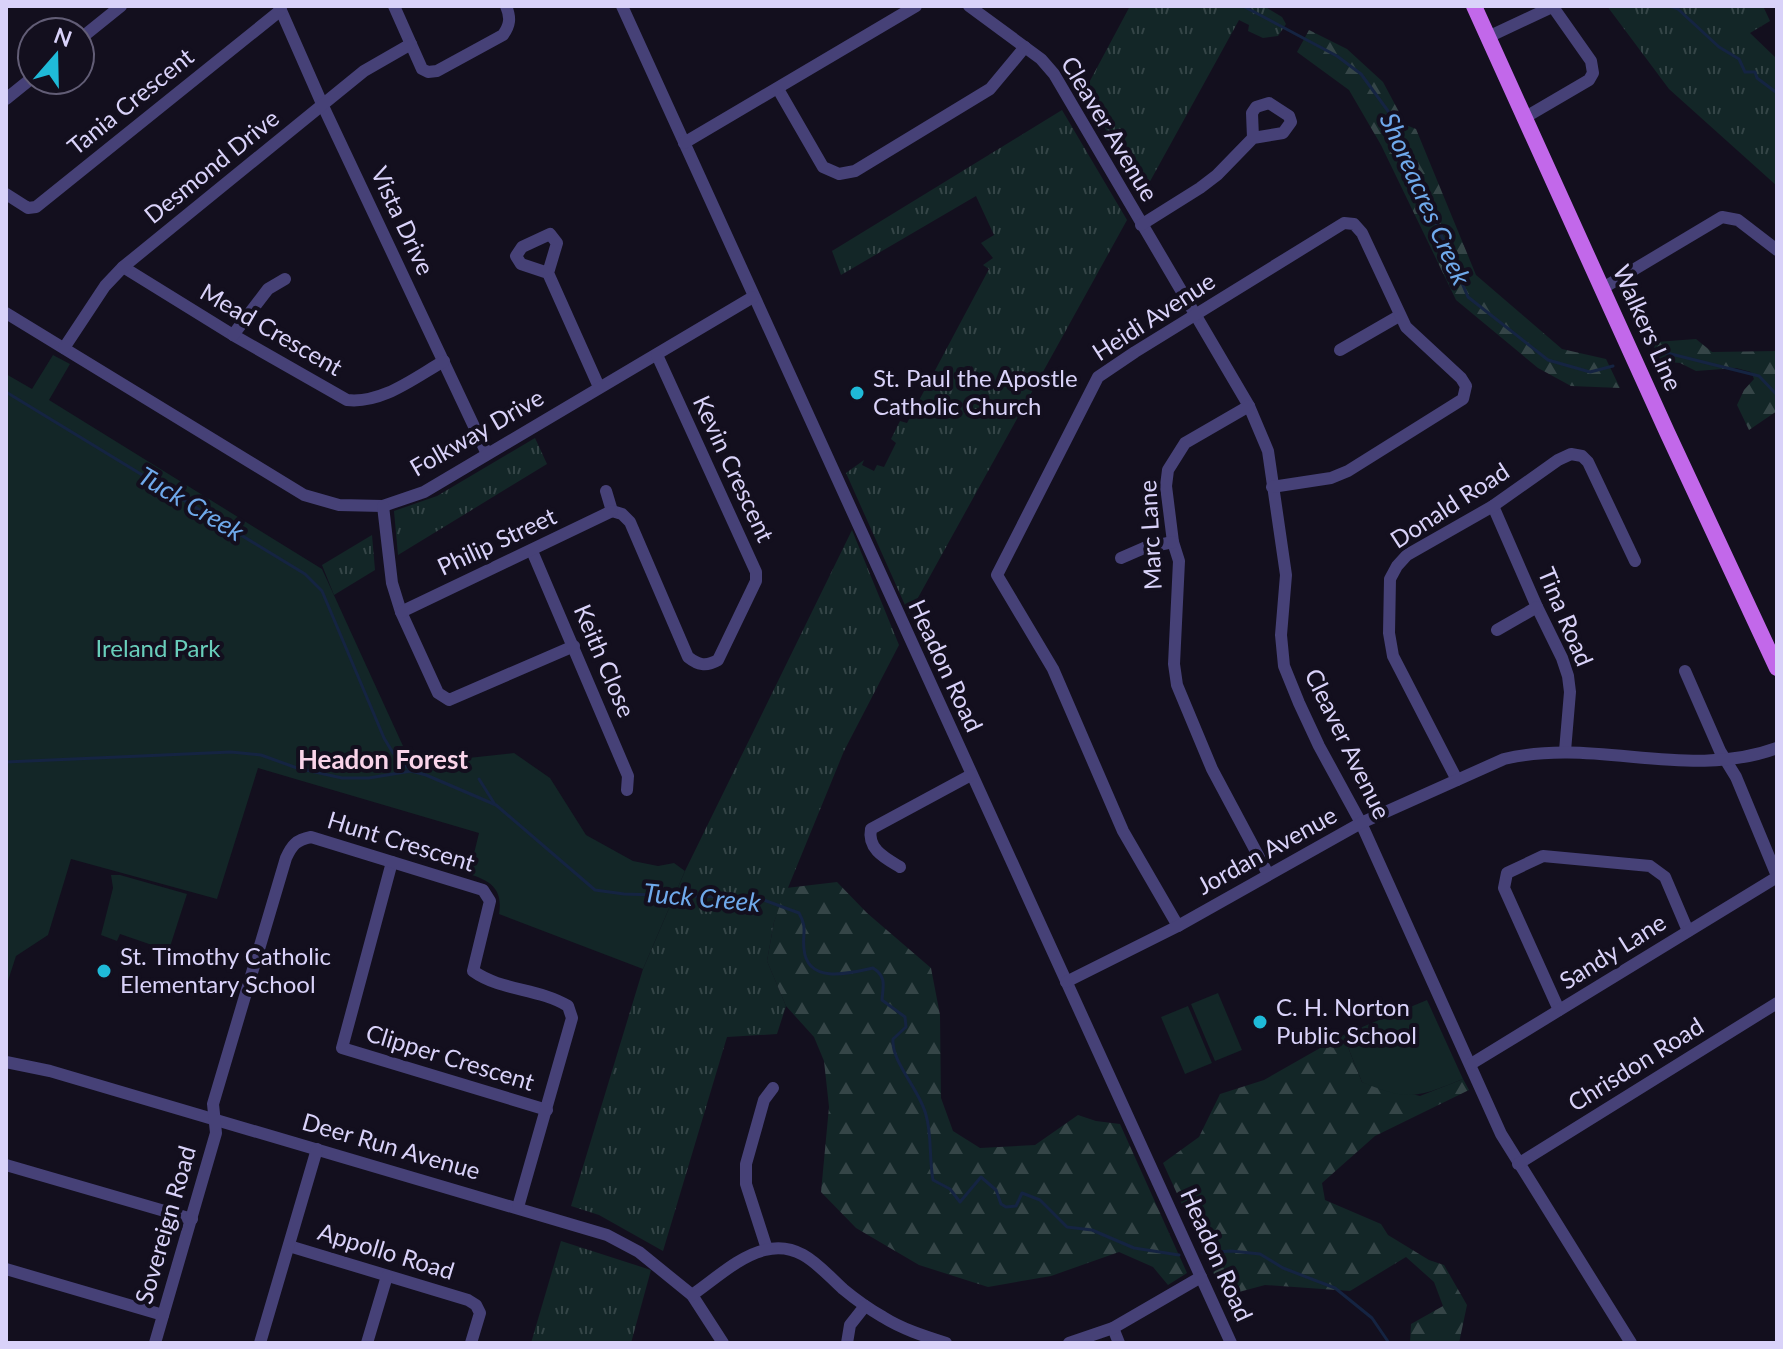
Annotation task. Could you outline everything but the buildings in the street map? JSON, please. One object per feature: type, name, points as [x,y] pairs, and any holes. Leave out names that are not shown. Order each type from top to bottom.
[{"type":"main road","name":"Walkers Line","points":[[1474,6],[1777,668]]},
{"type":"street","points":[[96,26],[121,6]]},
{"type":"street","points":[[394,6],[422,69],[428,72],[437,71],[503,35],[509,26],[506,6]]},
{"type":"street","name":"Headon Road","points":[[622,6],[1231,1343]]},
{"type":"street","points":[[684,143],[916,6]]},
{"type":"street","name":"Cleaver Avenue","points":[[969,6],[1041,59],[1067,94],[1249,406],[1268,451],[1286,575],[1281,635],[1284,666],[1319,746],[1361,823],[1501,1134],[1631,1343]]},
{"type":"street","points":[[1488,37],[1554,6],[1591,61],[1593,73],[1589,80],[1524,118]]},
{"type":"street","name":"Vista Drive","points":[[280,8],[487,454]]},
{"type":"street","name":"Tania Crescent","points":[[6,194],[28,208],[36,207],[280,8]]},
{"type":"street","name":"Desmond Drive","points":[[64,348],[105,286],[123,267],[364,71],[411,44]]},
{"type":"street","points":[[778,89],[823,167],[839,174],[855,171],[990,89],[1025,47]]},
{"type":"street","points":[[1141,225],[1217,175],[1253,138]]},
{"type":"street","points":[[1603,288],[1722,217],[1738,220],[1777,250]]},
{"type":"street","name":"Heidi Avenue","points":[[1178,926],[1123,831],[1053,669],[997,575],[1098,377],[1344,223],[1354,224],[1362,233],[1399,316],[1420,342],[1461,378],[1466,386],[1463,399],[1348,471],[1331,478],[1272,487]]},
{"type":"street","name":"Mead Crescent","points":[[123,267],[347,400],[363,402],[381,397],[444,361]]},
{"type":"street","points":[[548,273],[599,387]]},
{"type":"street","points":[[233,335],[268,289],[285,279]]},
{"type":"street","name":"Folkway Drive","points":[[6,313],[304,495],[339,505],[383,506],[424,492],[753,297]]},
{"type":"street","points":[[1340,350],[1399,316]]},
{"type":"street","name":"Kevin Crescent","points":[[606,491],[612,511],[622,514],[630,522],[688,657],[696,663],[710,665],[718,660],[756,581],[756,572],[657,355]]},
{"type":"street","name":"Marc Lane","points":[[1249,406],[1185,443],[1168,470],[1166,486],[1173,542],[1179,561],[1174,664],[1177,685],[1212,769],[1268,874]]},
{"type":"street","name":"Donald Road","points":[[1457,780],[1393,656],[1389,633],[1390,579],[1397,566],[1407,555],[1493,506],[1571,454],[1582,456],[1588,462],[1635,561]]},
{"type":"street","points":[[383,506],[392,583],[401,612],[438,693],[449,700],[574,646]]},
{"type":"street","name":"Tina Road","points":[[1493,506],[1568,676],[1570,692],[1565,751]]},
{"type":"street","name":"Philip Street","points":[[401,612],[612,511]]},
{"type":"street","points":[[1121,558],[1144,548],[1173,542]]},
{"type":"street","name":"Keith Close","points":[[532,551],[628,776],[627,790]]},
{"type":"street","points":[[1497,630],[1537,607]]},
{"type":"street","points":[[1685,671],[1726,762],[1736,777],[1777,876]]},
{"type":"street","name":"Jordan Avenue","points":[[1066,982],[1178,926],[1361,823],[1504,759],[1565,751],[1726,762],[1777,748]]},
{"type":"street","points":[[900,867],[874,849],[869,838],[871,829],[971,775]]},
{"type":"street","name":"Hunt Crescent","points":[[215,1119],[213,1104],[291,846],[299,839],[311,837],[483,890],[490,901],[473,971],[486,981],[556,999],[568,1006],[572,1018],[518,1207]]},
{"type":"street","points":[[1559,1010],[1504,888],[1507,873],[1543,856],[1650,866],[1665,877],[1688,931]]},
{"type":"street","name":"Clipper Crescent","points":[[392,862],[342,1048],[547,1110]]},
{"type":"street","name":"Sandy Lane","points":[[1471,1064],[1777,876]]},
{"type":"street","name":"Chrisdon Road","points":[[1518,1164],[1777,1003]]},
{"type":"street","name":"Deer Run Avenue","points":[[6,1062],[34,1067],[518,1207],[615,1239],[639,1252],[692,1295],[723,1343]]},
{"type":"street","points":[[767,1249],[746,1184],[746,1164],[764,1100],[773,1088]]},
{"type":"street","name":"Sovereign Road","points":[[155,1343],[216,1133],[215,1119]]},
{"type":"street","points":[[260,1343],[317,1149]]},
{"type":"street","points":[[6,1165],[192,1219]]},
{"type":"street","name":"Appollo Road","points":[[289,1246],[468,1300],[476,1305],[480,1313],[471,1343]]},
{"type":"street","points":[[692,1295],[753,1254],[787,1247],[810,1258],[865,1306],[916,1334],[946,1343]]},
{"type":"street","points":[[6,1269],[163,1315]]},
{"type":"street","points":[[367,1343],[387,1276]]},
{"type":"street","points":[[1069,1343],[1113,1328],[1201,1277]]},
{"type":"street","points":[[847,1343],[850,1325],[865,1306]]},
{"type":"street","points":[[1113,1328],[1119,1343]]},
{"type":"green space","points":[[1130,6],[1264,6],[1282,17],[1286,24],[1278,36],[1263,38],[1248,31],[1249,25],[1239,20],[1143,194],[1084,92]]},
{"type":"green space","points":[[1607,6],[1763,6],[1770,21],[1750,33],[1777,59],[1777,186],[1669,89]]},
{"type":"green space","points":[[1309,30],[1347,49],[1383,82],[1406,125],[1416,129],[1476,275],[1562,349],[1606,359],[1620,388],[1571,386],[1538,368],[1456,300],[1381,145],[1349,90],[1297,52]]},
{"type":"green space","points":[[1062,110],[1127,220],[909,614],[846,473],[864,460],[862,465],[874,471],[877,465],[884,467],[896,443],[891,439],[900,421],[907,423],[989,269],[983,265],[993,258],[981,243],[994,235],[976,196],[841,275],[832,251]]},
{"type":"green space","points":[[1696,339],[1712,352],[1777,351],[1777,411],[1749,430],[1737,405],[1754,379],[1751,372],[1736,368],[1696,371],[1680,363],[1661,361],[1654,348],[1656,342]]},
{"type":"green space","name":"Ireland Park","points":[[53,355],[70,364],[49,400],[322,569],[403,746],[440,761],[514,753],[550,778],[586,835],[633,861],[658,866],[674,863],[685,871],[643,969],[499,914],[499,898],[494,887],[469,874],[479,833],[258,768],[217,899],[71,859],[48,935],[16,956],[6,987],[6,374],[32,389]]},
{"type":"green space","points":[[535,438],[547,464],[398,555],[394,511],[437,496]]},
{"type":"green space","points":[[852,530],[899,645],[844,751],[774,922],[767,961],[786,1006],[777,1034],[727,1037],[663,1251],[599,1215],[571,1206],[643,969],[685,871]]},
{"type":"green space","points":[[372,535],[375,570],[334,595],[322,565]]},
{"type":"green space","points":[[111,875],[187,894],[167,956],[151,952],[152,945],[120,934],[117,941],[101,935],[113,888]]},
{"type":"green space","points":[[837,882],[867,913],[931,968],[940,1015],[941,1098],[953,1131],[980,1148],[1035,1145],[1078,1115],[1120,1124],[1187,1273],[1168,1285],[1153,1267],[1119,1252],[1051,1276],[988,1287],[919,1265],[856,1228],[821,1192],[829,1107],[824,1061],[814,1037],[786,1006],[767,961],[774,922],[786,888]]},
{"type":"green space","points":[[1218,993],[1242,1050],[1215,1061],[1191,1004]]},
{"type":"green space","points":[[1427,1000],[1463,1079],[1413,1095],[1391,1092],[1362,1082],[1343,1035]]},
{"type":"green space","points":[[1188,1006],[1212,1063],[1185,1074],[1161,1017]]},
{"type":"green space","points":[[1343,1035],[1362,1082],[1420,1096],[1463,1079],[1469,1090],[1375,1136],[1322,1183],[1325,1200],[1381,1224],[1388,1235],[1429,1260],[1444,1265],[1467,1305],[1459,1343],[1410,1343],[1411,1324],[1443,1306],[1434,1282],[1406,1257],[1350,1291],[1265,1285],[1224,1296],[1163,1163],[1199,1137],[1220,1094],[1264,1080]]},
{"type":"green space","points":[[561,1241],[651,1270],[631,1343],[531,1343]]},
{"type":"waterway","name":"Shoreacres Creek","points":[[1243,6],[1337,56],[1361,74],[1388,111],[1468,297],[1548,360],[1590,372],[1613,366]]},
{"type":"waterway","name":"Shoreacres Creek","points":[[1670,6],[1678,9],[1719,47],[1739,59],[1745,72],[1755,72],[1757,78],[1777,93]]},
{"type":"waterway","name":"Shoreacres Creek","points":[[1657,355],[1667,353],[1759,376],[1777,395]]},
{"type":"waterway","name":"Tuck Creek","points":[[6,392],[305,574],[322,591],[384,738],[393,753],[410,770]]},
{"type":"waterway","name":"Tuck Creek","points":[[6,762],[231,752],[261,755],[297,768],[342,778],[369,778],[411,771],[496,805],[595,890],[624,894],[758,898],[799,913],[804,927],[804,949],[813,968],[831,974],[873,968],[882,978],[882,1000],[905,1017],[906,1027],[893,1039],[894,1048],[926,1115],[933,1180],[950,1189],[960,1202],[981,1177],[996,1190],[1001,1204],[1006,1207],[1016,1206],[1022,1193],[1040,1200],[1067,1227],[1092,1230],[1134,1248],[1179,1255]]},
{"type":"waterway","name":"Tuck Creek","points":[[479,779],[494,803]]},
{"type":"waterway","name":"Tuck Creek","points":[[1203,1253],[1231,1251],[1260,1254],[1283,1268],[1335,1288],[1372,1318],[1389,1343]]},
{"type":"place","name":"St. Paul the Apostle Catholic Church","points":[[857,393]]},
{"type":"place","name":"St. Timothy Catholic Elementary School","points":[[104,971]]},
{"type":"place","name":"C. H. Norton Public School","points":[[1260,1022]]},
{"type":"district","name":"Headon Forest","points":[[383,760]]}]
